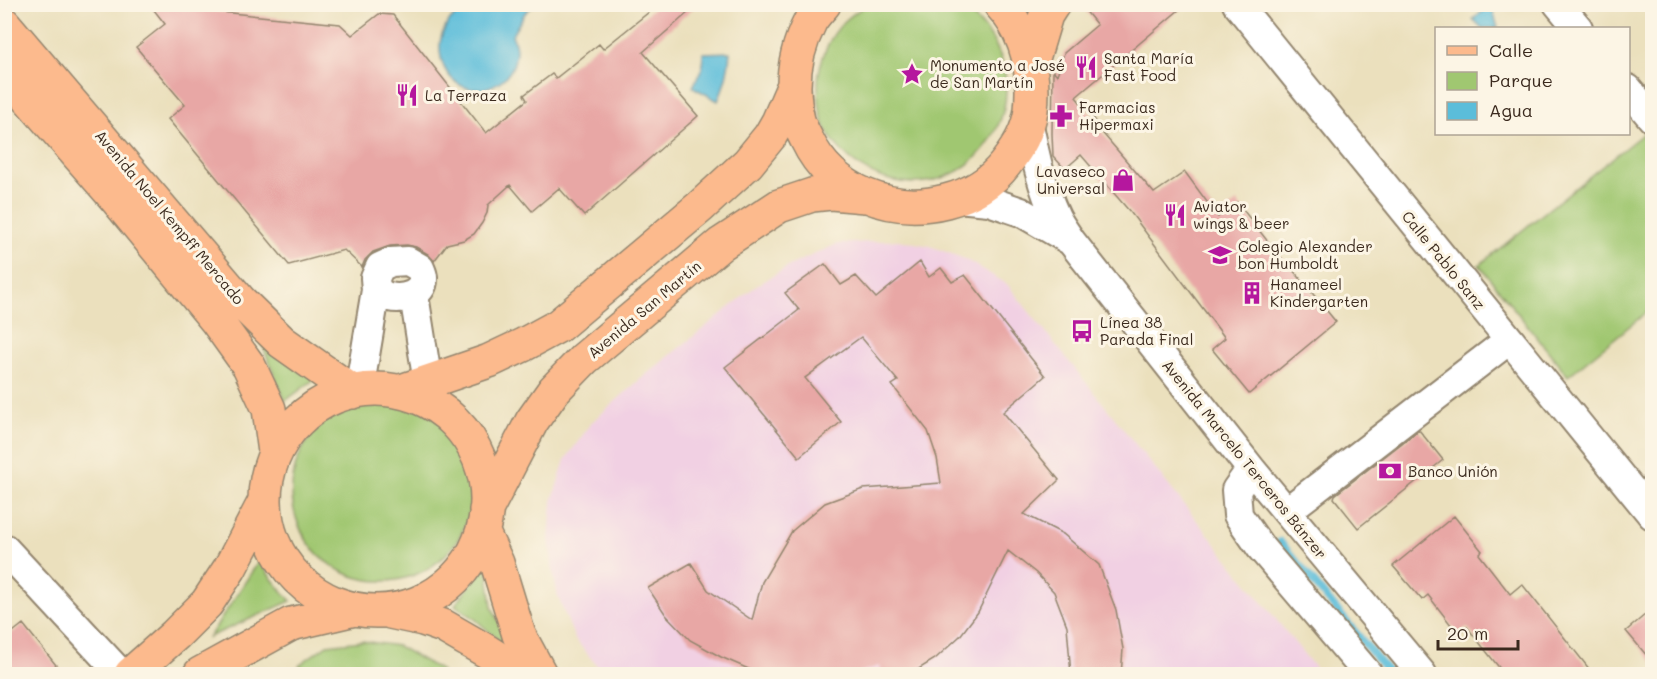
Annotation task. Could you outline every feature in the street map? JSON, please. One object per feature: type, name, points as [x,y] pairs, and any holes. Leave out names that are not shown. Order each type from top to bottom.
[{"type":"main road","points":[[815,10],[797,52],[793,87],[798,122],[813,153],[836,178],[866,196],[897,205],[929,205],[957,198],[980,188],[999,172],[1014,152],[1029,125],[1032,97],[1031,65],[1023,39],[1009,14],[1000,4]]},
{"type":"main road","points":[[1031,65],[1046,15],[1053,4]]},
{"type":"main road","name":"Avenida Noel Kempff Mercado","points":[[4,24],[240,301],[282,342],[356,391]]},
{"type":"main road","name":"Avenida Noel Kempff Mercado","points":[[4,70],[118,201],[216,320],[249,366],[269,409],[275,452]]},
{"type":"main road","points":[[351,610],[317,596],[289,571],[271,539],[264,503],[267,477],[275,452],[294,424],[321,403],[356,391],[378,389],[420,392],[523,345],[558,326],[700,207],[748,163],[770,136],[793,87]]},
{"type":"main road","name":"Avenida San Martín","points":[[388,612],[420,603],[447,586],[469,562],[485,521],[532,421],[554,390],[584,359],[721,244],[779,206],[812,195],[831,193],[866,196]]},
{"type":"main road","points":[[420,392],[456,422],[475,447],[485,478],[485,521],[519,635],[540,675]]},
{"type":"main road","points":[[131,675],[207,603],[230,568],[264,503]]},
{"type":"main road","points":[[200,675],[291,624],[351,610],[388,612],[423,619],[443,626],[522,675]]},
{"type":"street","name":"Calle Pablo Sanz","points":[[1237,4],[1653,515]]},
{"type":"street","points":[[1558,4],[1577,27]]},
{"type":"street","points":[[1630,90],[1653,118]]},
{"type":"street","name":"Avenida Marcelo Terceros Bánzer","points":[[1029,125],[1046,191],[1056,217],[1071,241],[1251,469],[1422,675]]},
{"type":"street","name":"Avenida Marcelo Terceros Bánzer","points":[[957,198],[988,201],[1021,212],[1071,241]]},
{"type":"street","points":[[356,391],[376,290],[375,278],[380,267],[391,262],[408,261],[420,268],[423,279],[414,295],[420,392]]},
{"type":"street","points":[[1287,511],[1509,340]]},
{"type":"street","points":[[1251,469],[1236,490],[1238,515],[1261,548],[1368,675]]},
{"type":"street","points":[[4,548],[121,675]]},
{"type":"shaded area","points":[[898,240],[930,246],[965,259],[1007,284],[1320,674],[604,674],[575,639],[558,597],[553,572],[549,539],[552,501],[565,460],[592,422],[643,377],[756,286],[791,265],[837,244]]},
{"type":"green space","points":[[866,5],[957,5],[967,11],[991,36],[1005,75],[1005,103],[1002,117],[983,149],[968,164],[950,175],[930,181],[910,183],[889,180],[869,172],[850,159],[827,131],[821,116],[818,93],[823,57],[839,27]]},
{"type":"green space","points":[[1645,132],[1652,142],[1652,308],[1568,376],[1479,265]]},
{"type":"green space","points":[[255,327],[316,378],[285,401]]},
{"type":"green space","points":[[382,401],[416,408],[432,416],[446,427],[457,441],[465,457],[472,491],[465,525],[457,541],[446,555],[432,566],[416,574],[382,581],[348,574],[332,566],[318,555],[307,541],[299,525],[292,491],[299,457],[307,441],[318,427],[332,416],[348,408]]},
{"type":"green space","points":[[259,561],[291,601],[209,637]]},
{"type":"green space","points":[[487,564],[492,607],[514,654],[474,618],[455,605]]},
{"type":"green space","points":[[362,641],[398,646],[442,671],[437,674],[307,674],[299,665],[327,645]]},
{"type":"water","points":[[470,5],[534,5],[525,13],[512,35],[516,54],[509,72],[498,83],[477,89],[462,86],[454,81],[444,66],[440,48],[444,30],[449,22]]},
{"type":"water","points":[[1491,5],[1498,27],[1481,27],[1473,19]]},
{"type":"water","points":[[730,52],[729,65],[718,101],[693,87],[702,68],[703,53]]},
{"type":"building","points":[[659,4],[698,4],[643,52],[698,116],[584,216],[559,188],[532,211],[510,185],[488,205],[487,213],[474,234],[464,240],[447,244],[434,261],[428,254],[416,247],[390,246],[373,252],[362,267],[344,250],[289,265],[168,119],[185,105],[136,47],[165,24],[150,5],[340,24],[352,35],[379,14],[393,15],[486,133],[527,100],[524,95],[552,74],[556,78],[599,44],[603,49]]},
{"type":"building","points":[[1080,4],[1186,4],[1076,97],[1095,120],[1093,122],[1154,193],[1185,172],[1218,217],[1237,202],[1336,322],[1249,394],[1212,349],[1225,338],[1131,213],[1081,155],[1065,169],[1053,156],[1053,70],[1057,75],[1064,53],[1097,25]]},
{"type":"building","points":[[920,262],[929,277],[941,268],[952,282],[965,275],[1045,376],[1003,412],[1059,480],[1024,514],[1063,534],[1099,565],[1116,610],[1123,649],[1121,675],[1071,675],[1067,626],[1054,592],[1036,573],[1008,551],[978,612],[960,636],[935,659],[909,675],[882,675],[879,666],[851,675],[751,675],[751,670],[690,640],[666,615],[648,588],[691,563],[708,590],[752,620],[762,582],[792,531],[825,503],[863,489],[941,483],[937,458],[928,431],[892,385],[898,381],[861,337],[805,378],[841,422],[799,457],[725,367],[799,310],[785,293],[825,264],[841,285],[856,276],[876,298]]},
{"type":"building","name":"Banco Unión","points":[[1419,430],[1443,460],[1358,528],[1334,498],[1335,495]]},
{"type":"building","points":[[1454,516],[1482,551],[1479,554],[1510,594],[1522,584],[1594,675],[1505,675],[1467,627],[1458,634],[1428,595],[1422,600],[1393,566]]},
{"type":"building","points":[[1653,608],[1653,663],[1626,631]]},
{"type":"building","points":[[23,624],[64,675],[4,675],[4,639]]},
{"type":"waterway","points":[[1280,542],[1390,674]]},
{"type":"place","name":"Santa María Fast Food","points":[[1086,67]]},
{"type":"place","name":"Monumento a José de San Martín","points":[[912,74]]},
{"type":"place","name":"La Terraza","points":[[407,95]]},
{"type":"place","name":"Farmacias Hipermaxi","points":[[1061,116]]},
{"type":"place","name":"Lavaseco Universal","points":[[1123,180]]},
{"type":"place","name":"Aviator wings & beer","points":[[1175,215]]},
{"type":"place","name":"Colegio Alexander bon Humboldt","points":[[1220,255]]},
{"type":"place","name":"Hanameel Kindergarten","points":[[1252,293]]},
{"type":"place","name":"Línea 38 Parada Final","points":[[1082,331]]},
{"type":"place","name":"Banco Unión","points":[[1390,471]]}]
